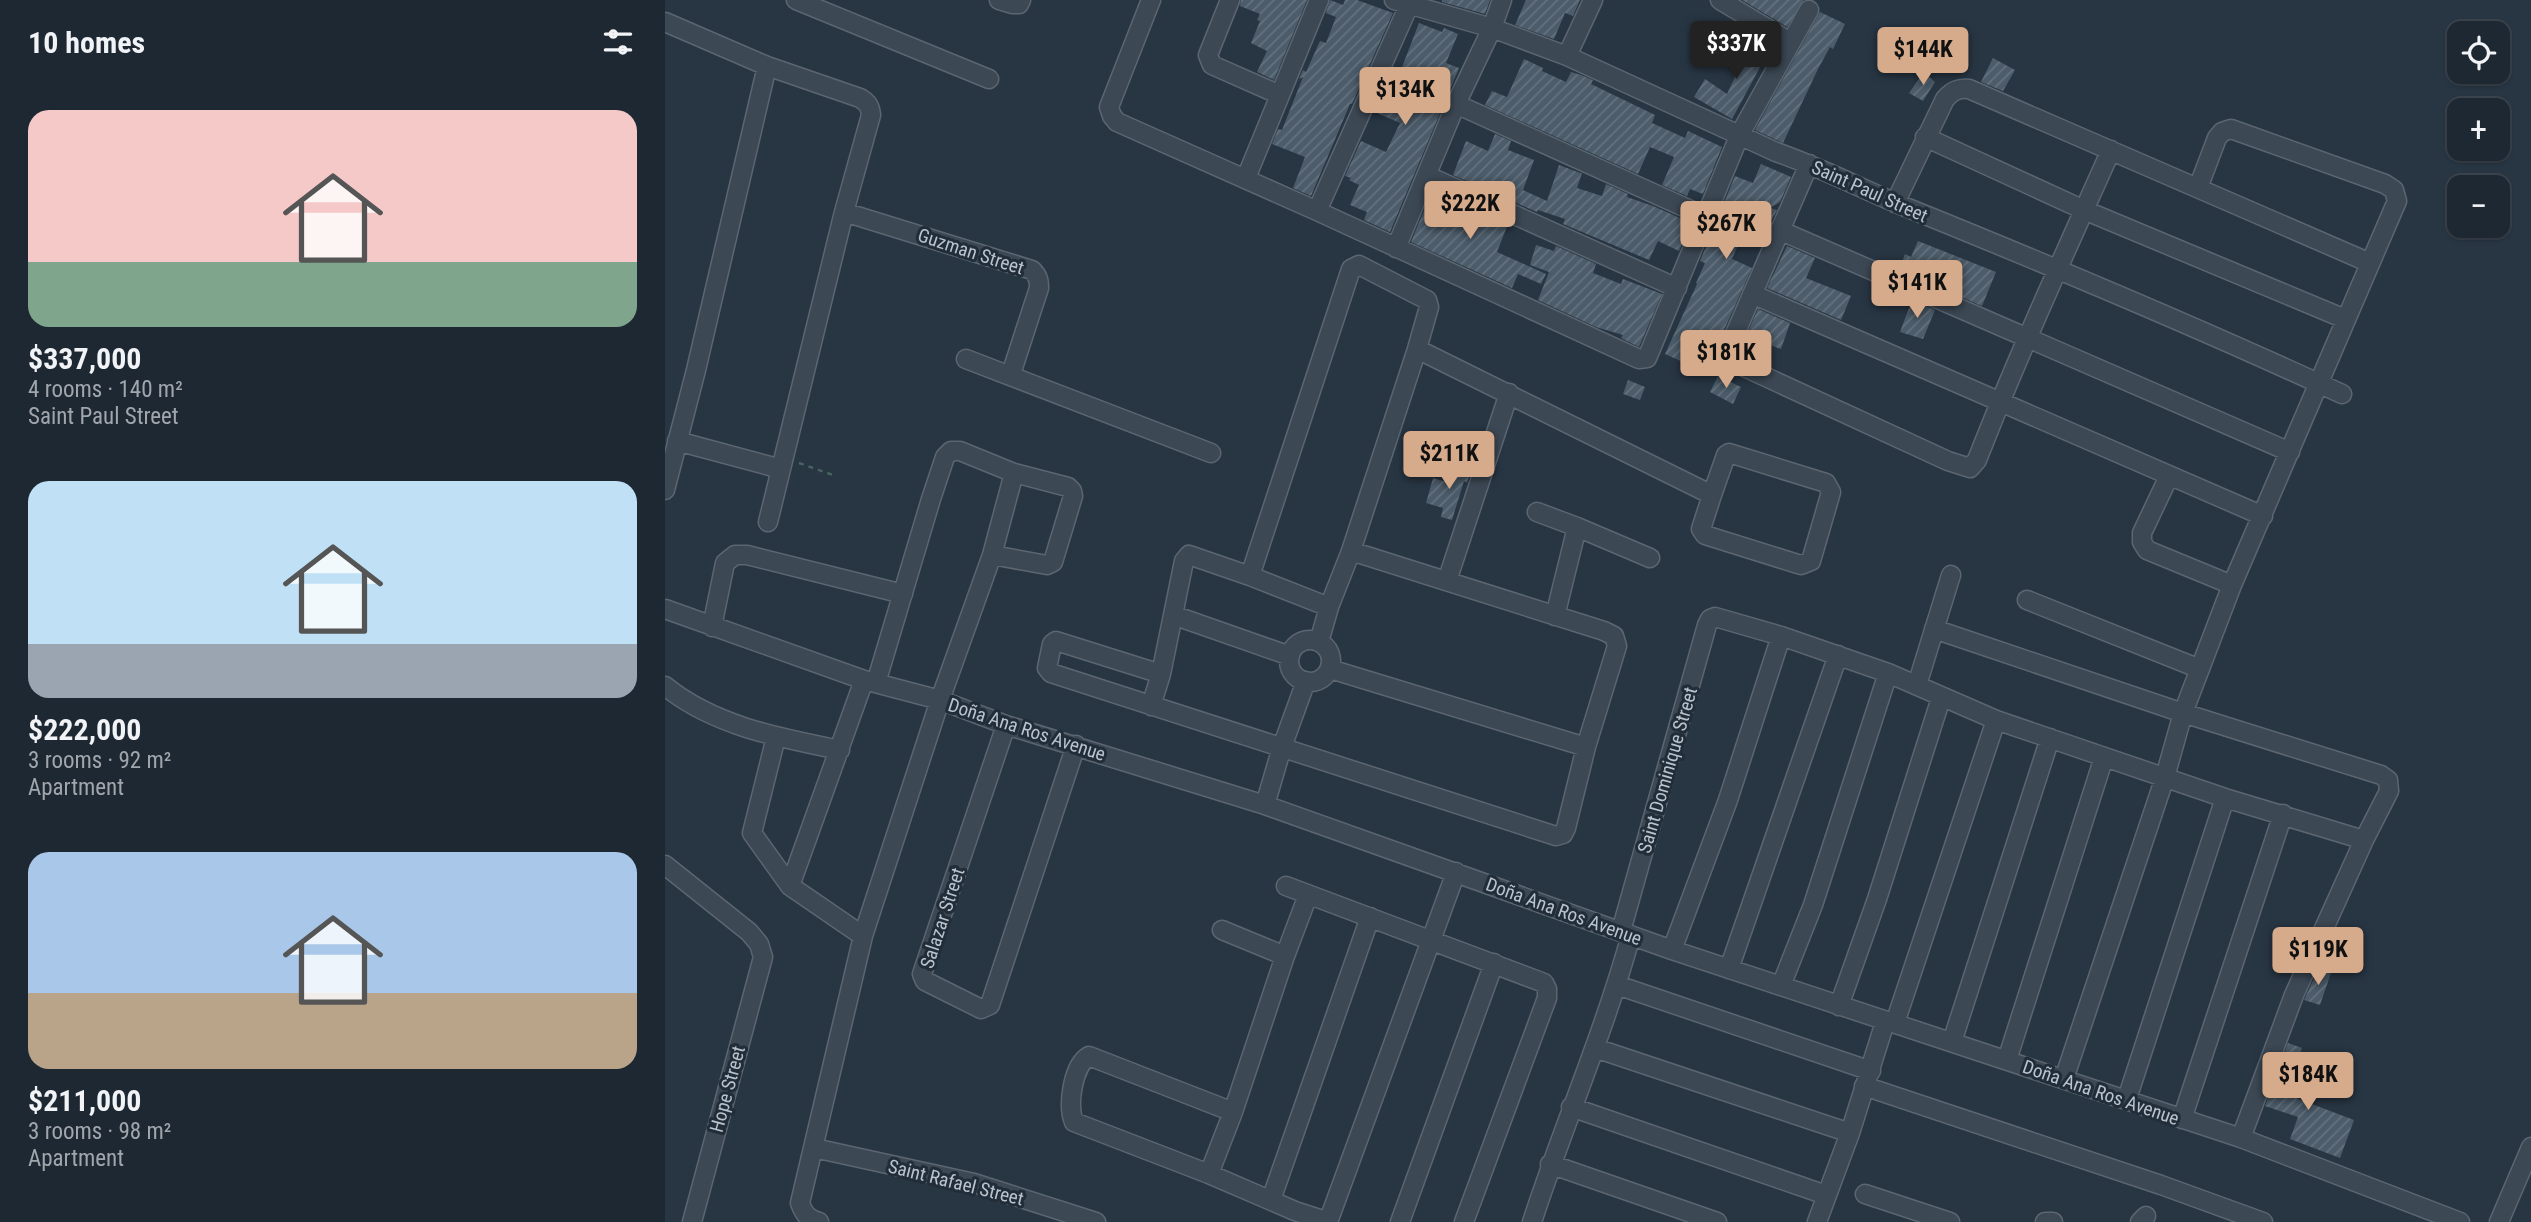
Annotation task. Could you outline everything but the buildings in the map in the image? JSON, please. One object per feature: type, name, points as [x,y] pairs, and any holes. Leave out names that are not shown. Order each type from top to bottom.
[{"type":"street","points":[[796,0],[989,79]]},
{"type":"street","points":[[999,0],[1012,5],[1019,4],[1021,0]]},
{"type":"street","points":[[1151,0],[1109,107],[1117,122],[1246,178],[1639,359],[1647,358],[1739,134],[1809,10]]},
{"type":"street","points":[[1230,0],[1208,55],[1212,65],[1280,95]]},
{"type":"street","points":[[1246,178],[1319,0]]},
{"type":"street","points":[[1396,248],[1502,0]]},
{"type":"street","points":[[1567,56],[1593,0]]},
{"type":"street","points":[[1720,0],[1790,42]]},
{"type":"street","points":[[1317,211],[1401,3]]},
{"type":"street","name":"Saint Paul Street","points":[[1401,3],[1492,28],[1567,56],[1776,152],[2058,268],[2342,394]]},
{"type":"street","points":[[665,22],[767,66],[860,98],[868,103],[871,115],[844,212],[768,522]]},
{"type":"street","points":[[665,490],[767,66]]},
{"type":"street","points":[[1895,203],[1945,99],[1960,88],[1969,89],[2370,262]]},
{"type":"street","points":[[1456,104],[1706,217]]},
{"type":"street","points":[[2064,1079],[2165,777],[2183,713],[2232,585],[2397,201],[2394,190],[2389,186],[2231,129],[2222,132],[2217,138],[2198,188]]},
{"type":"street","points":[[1925,137],[2084,210],[2345,319]]},
{"type":"street","points":[[1809,164],[1728,350],[1730,360],[1966,468],[1973,466],[1999,400],[2111,150]]},
{"type":"street","points":[[1427,176],[1677,288]]},
{"type":"street","name":"Guzman Street","points":[[844,212],[1032,270],[1039,280],[1039,288],[1011,374]]},
{"type":"street","points":[[1779,230],[2290,452]]},
{"type":"street","points":[[1250,576],[1353,267],[1363,266],[1427,300],[1429,307],[1352,551],[1329,607],[1319,642]]},
{"type":"street","points":[[1752,294],[2263,516]]},
{"type":"street","points":[[1417,349],[1712,495]]},
{"type":"street","points":[[966,359],[1212,453]]},
{"type":"street","points":[[1447,581],[1509,393]]},
{"type":"street","points":[[677,441],[782,463]]},
{"type":"street","points":[[790,886],[840,750],[870,682],[903,594],[931,499],[948,453],[960,451],[1014,472],[1071,488],[1073,496],[1053,562],[1047,565],[992,555]]},
{"type":"street","points":[[1729,453],[1826,483],[1831,492],[1811,561],[1801,565],[1705,535],[1701,529],[1712,495],[1729,453]]},
{"type":"street","points":[[819,1222],[811,1220],[804,1213],[800,1203],[863,936],[940,700],[992,555],[1014,472]]},
{"type":"street","points":[[2169,476],[2141,533],[2142,542],[2147,550],[2232,585]]},
{"type":"street","points":[[1537,512],[1650,558]]},
{"type":"street","points":[[1555,616],[1577,527]]},
{"type":"street","points":[[1161,674],[1056,642],[1052,644],[1047,668],[1051,673],[1151,706],[1559,836],[1566,828],[1617,646],[1616,640],[1604,631],[1352,551]]},
{"type":"street","points":[[712,627],[725,563],[734,555],[747,555],[903,594]]},
{"type":"street","points":[[1151,706],[1161,674],[1184,561],[1189,555],[1329,607]]},
{"type":"street","points":[[1917,685],[1951,575]]},
{"type":"street","points":[[2027,600],[2200,669]]},
{"type":"street","name":"Doña Ana Ros Avenue","points":[[665,609],[870,682],[940,700],[1006,725],[1265,805],[1672,950],[2127,1099],[2241,1138],[2430,1217],[2460,1222]]},
{"type":"street","points":[[1173,615],[1290,656]]},
{"type":"street","name":"Saint Dominique Street","points":[[1532,1222],[1571,1107],[1618,985],[1626,933],[1707,625],[1712,618],[1720,617],[1781,636]]},
{"type":"street","points":[[1934,629],[2183,713],[2381,775],[2388,780],[2389,791],[2294,995],[2241,1138]]},
{"type":"street","points":[[1672,950],[1728,800],[1781,636],[1888,673],[1996,720],[2225,798],[2364,840]]},
{"type":"street","points":[[1301,642],[1319,642],[1327,649],[1331,658],[1330,669],[1316,682],[1306,681],[1296,676],[1290,667],[1290,656],[1301,642]]},
{"type":"street","points":[[1729,969],[1837,655]]},
{"type":"street","points":[[1330,669],[1587,747]]},
{"type":"street","points":[[1781,986],[1813,905],[1888,673]]},
{"type":"street","points":[[1265,805],[1306,681]]},
{"type":"street","points":[[665,686],[682,700],[719,717],[776,737],[840,750]]},
{"type":"street","points":[[1839,1006],[1877,899],[1941,698]]},
{"type":"street","points":[[1817,1222],[1996,720]]},
{"type":"street","name":"Salazar Street","points":[[1006,725],[922,974],[925,981],[981,1009],[990,1005],[1076,745]]},
{"type":"street","points":[[776,737],[752,833],[790,886],[863,936]]},
{"type":"street","points":[[1952,1042],[2050,738]]},
{"type":"street","points":[[2007,1060],[2104,757]]},
{"type":"street","points":[[2127,1099],[2225,798]]},
{"type":"street","points":[[2182,1119],[2283,814]]},
{"type":"street","points":[[1233,1112],[1089,1056],[1082,1060],[1079,1067],[1070,1105],[1074,1122],[1209,1174],[1295,1211],[1329,1222],[1456,872]]},
{"type":"street","name":"Hope Street","points":[[667,874],[749,932],[759,944],[763,957],[692,1222]]},
{"type":"street","points":[[1286,886],[1433,939],[1544,983],[1547,998],[1464,1222]]},
{"type":"street","points":[[1209,1174],[1308,895]]},
{"type":"street","points":[[1271,1200],[1370,917]]},
{"type":"street","points":[[1222,930],[1285,956]]},
{"type":"street","points":[[1400,1222],[1494,963]]},
{"type":"street","points":[[1618,985],[2263,1222]]},
{"type":"street","points":[[1595,1048],[1850,1132]]},
{"type":"street","points":[[1571,1107],[1826,1195]]},
{"type":"street","points":[[2499,1222],[2526,1174],[2531,1147]]},
{"type":"street","name":"Saint Rafael Street","points":[[814,1149],[974,1183],[1096,1222]]},
{"type":"street","points":[[1551,1164],[1717,1222]]},
{"type":"street","points":[[1865,1194],[1896,1214],[1949,1222]]},
{"type":"street","points":[[2045,1222],[2053,1222]]},
{"type":"path","points":[[782,463],[833,475]]}]
